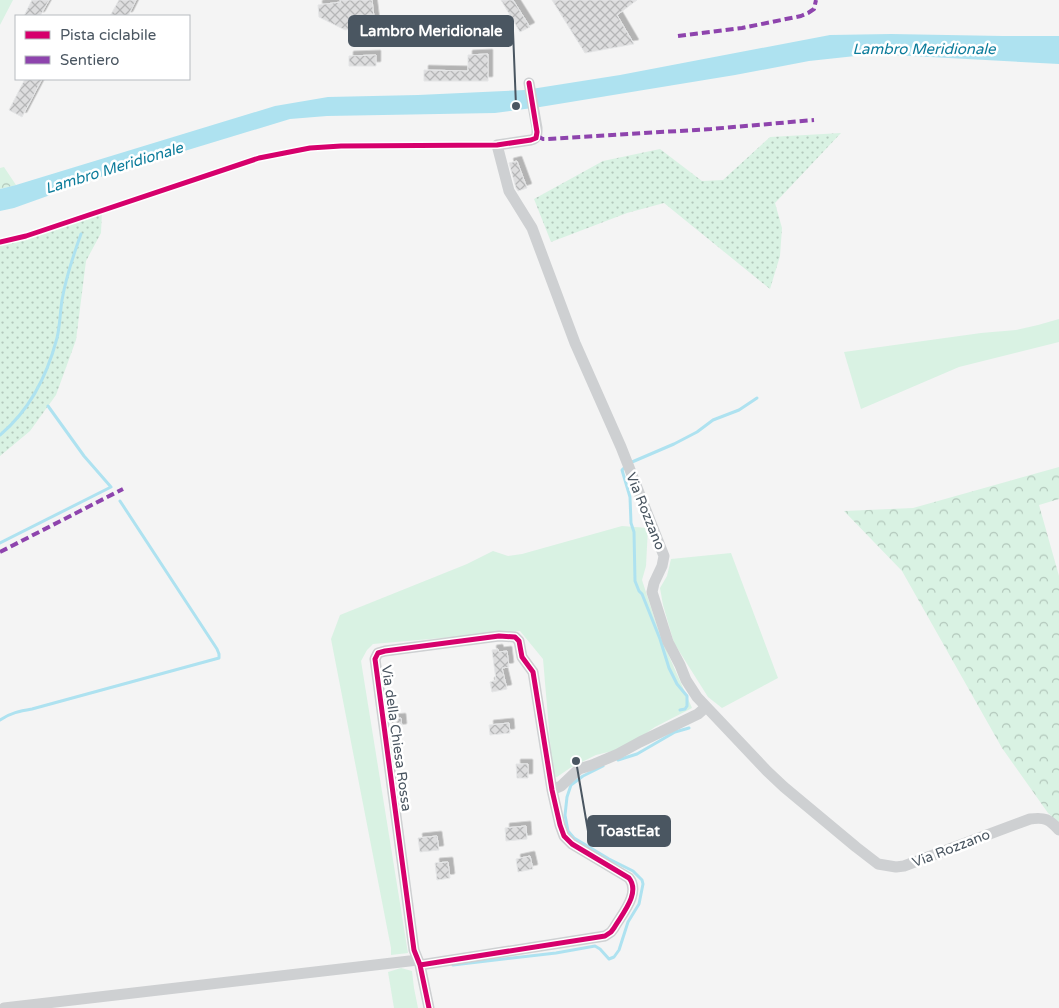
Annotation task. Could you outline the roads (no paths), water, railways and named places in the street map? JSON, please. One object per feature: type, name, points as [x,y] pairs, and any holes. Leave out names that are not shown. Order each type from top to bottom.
[{"type":"street","name":"Via Rozzano","points":[[529,83],[537,128],[536,138],[497,145],[509,191],[532,228],[575,343],[664,556],[652,592],[668,642],[686,680],[697,697],[784,787],[878,864],[896,867],[904,866],[1030,819],[1047,819],[1059,830]]},
{"type":"street","name":"Via della Chiesa Rossa","points":[[4,1008],[419,963],[600,937],[611,932],[631,900],[634,889],[632,881],[625,874],[568,840],[562,832],[552,790],[533,672],[522,657],[521,645],[517,638],[510,636],[385,651],[378,653],[375,660],[414,950],[419,963],[429,1008]]},
{"type":"street","points":[[552,790],[561,786],[579,769],[618,754],[698,714],[706,707]]},
{"type":"water","points":[[830,35],[1059,36],[1059,64],[874,54],[809,61],[735,75],[495,113],[327,116],[290,119],[109,174],[14,208],[0,211],[0,189],[275,106],[328,97],[525,90],[620,75]]},
{"type":"waterway","points":[[0,435],[29,403],[48,366],[58,333],[66,283],[81,234]]},
{"type":"waterway","points":[[632,462],[674,444],[697,432],[713,420],[739,410],[757,398]]},
{"type":"waterway","points":[[0,543],[111,487],[84,456],[48,406]]},
{"type":"waterway","points":[[625,467],[622,470],[630,497],[631,523],[634,532],[635,581],[660,639],[669,668],[677,684],[687,696],[687,706],[685,709],[680,710]]},
{"type":"waterway","points":[[0,720],[15,713],[219,658],[217,649],[120,501]]},
{"type":"waterway","points":[[618,760],[637,754],[675,732],[689,728]]},
{"type":"waterway","points":[[453,965],[556,953],[595,946],[609,959],[614,957],[619,950],[628,922],[639,904],[642,880],[633,871],[574,838],[568,831],[565,815],[567,797],[571,785],[583,776],[603,766]]},
{"type":"place","name":"Lambro Meridionale","points":[[516,106]]},
{"type":"place","name":"ToastEat","points":[[576,761]]}]
